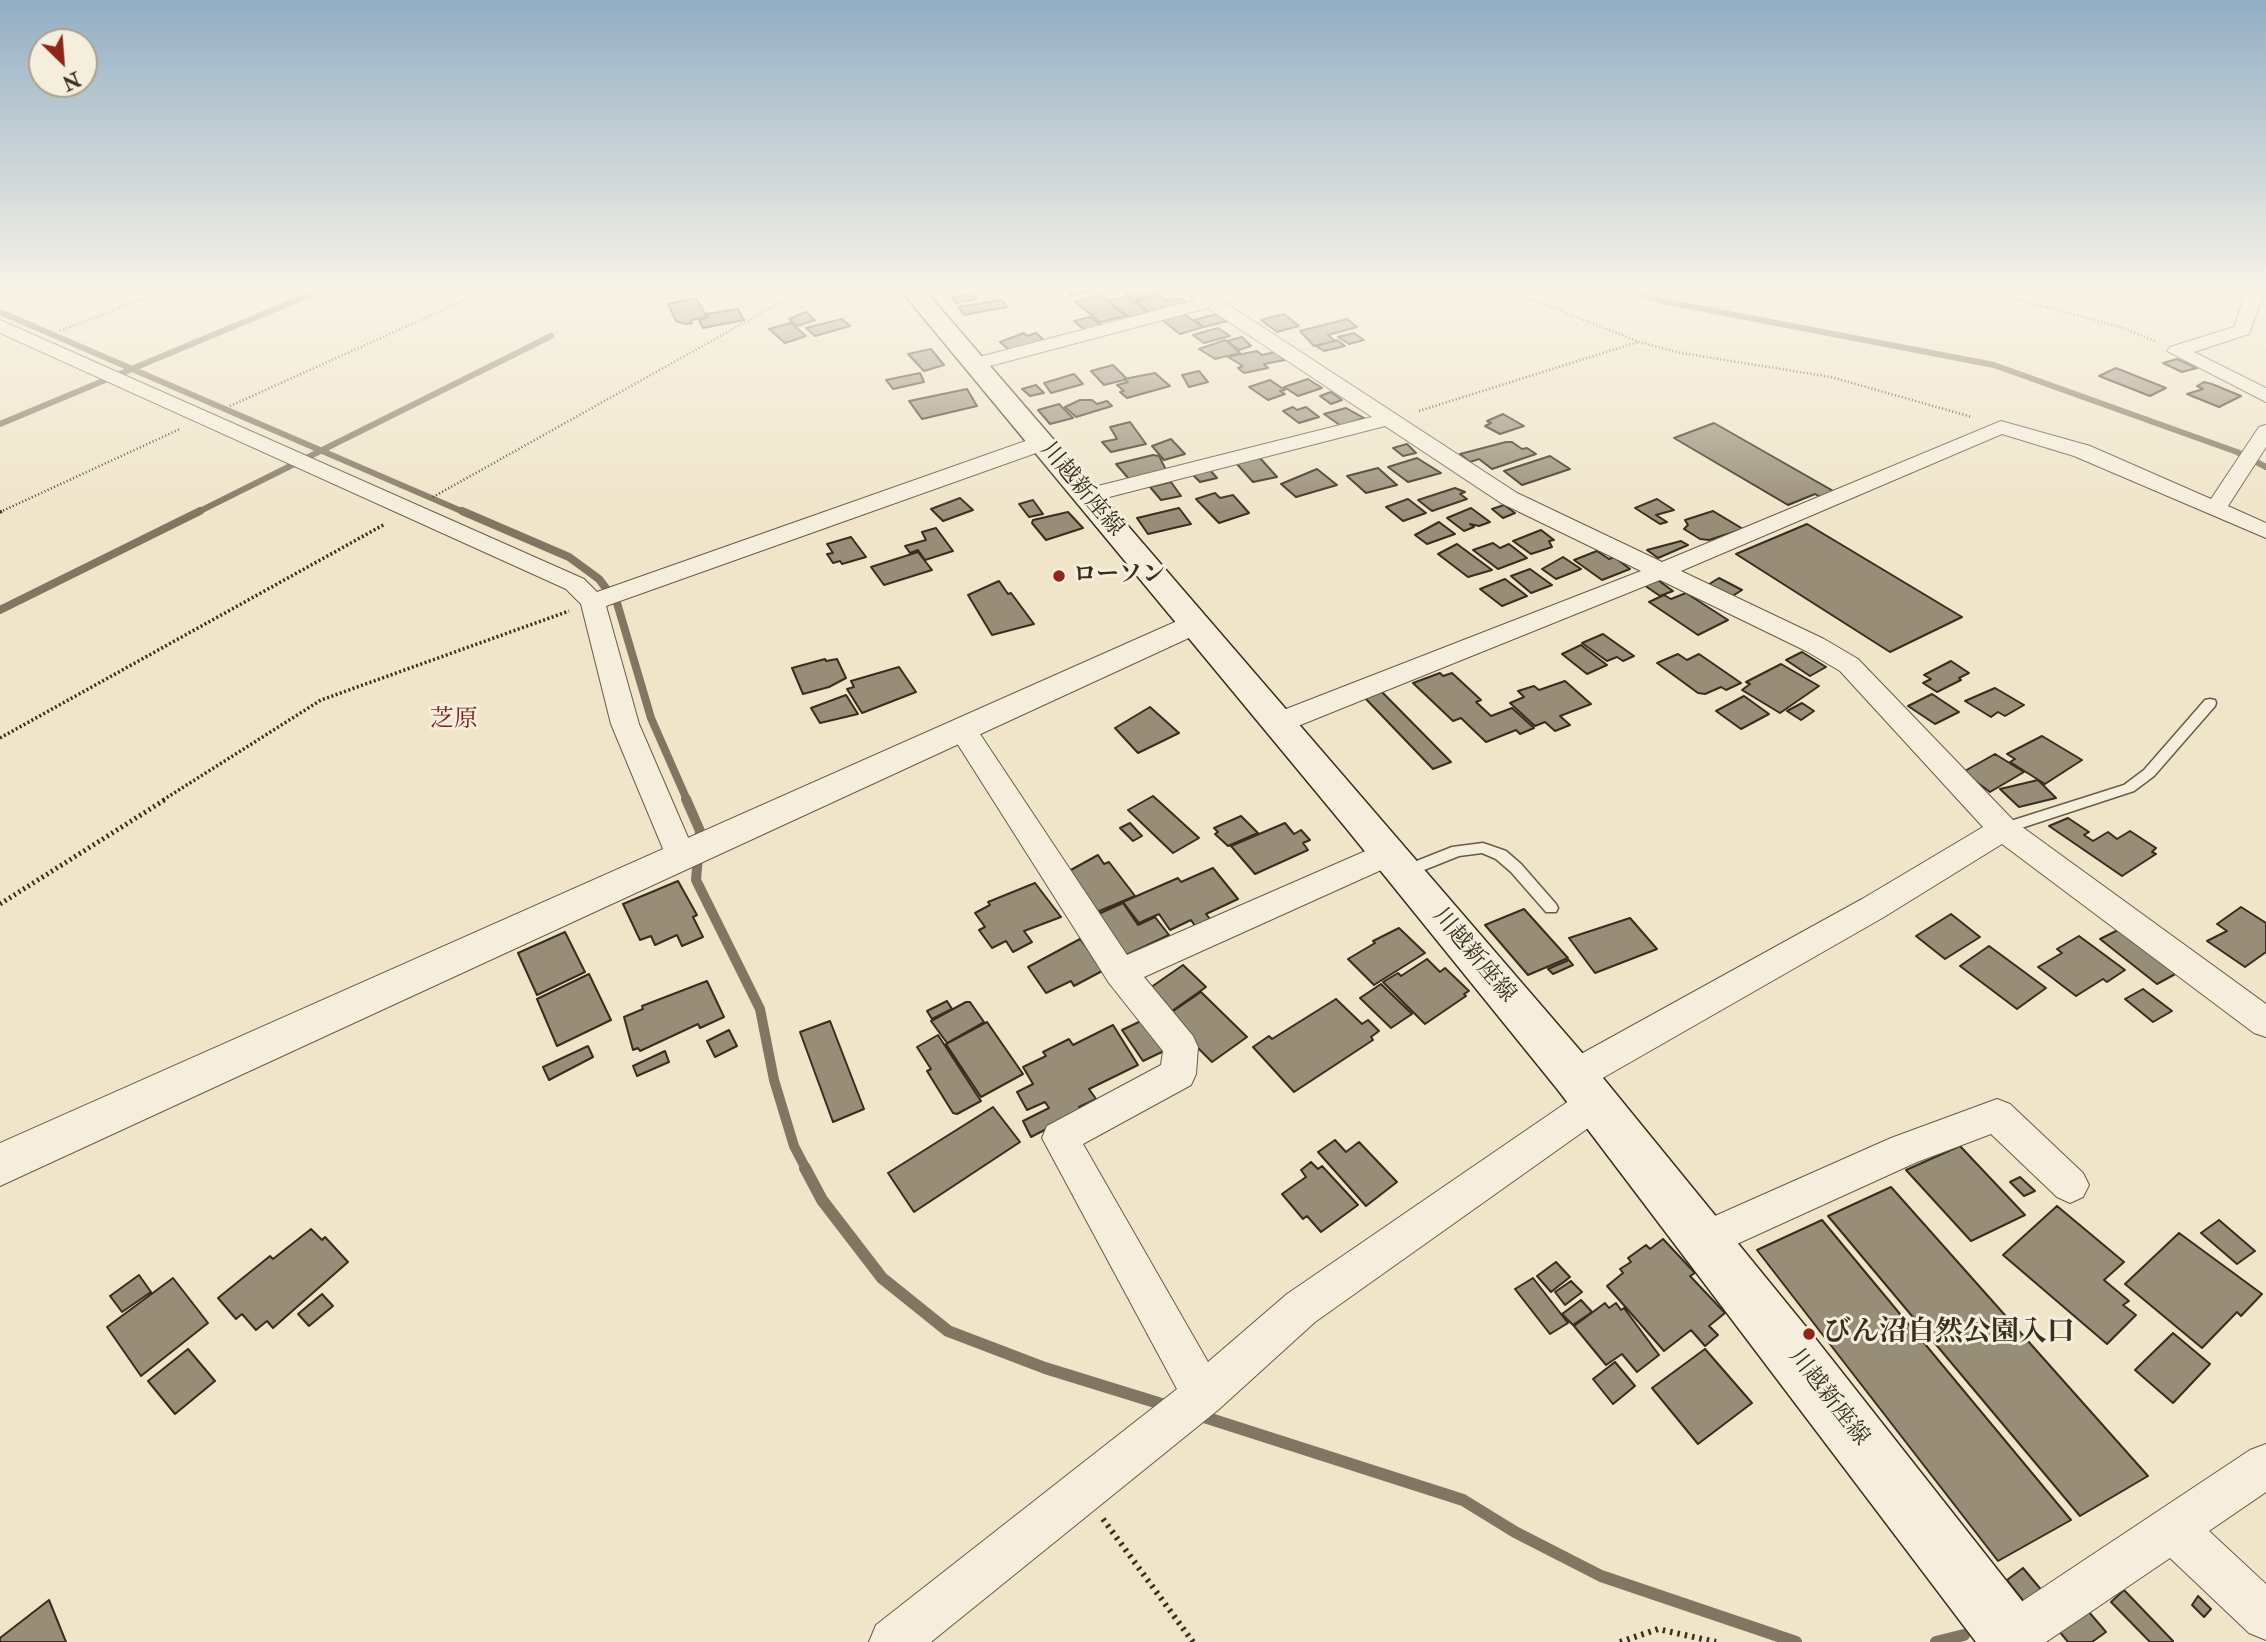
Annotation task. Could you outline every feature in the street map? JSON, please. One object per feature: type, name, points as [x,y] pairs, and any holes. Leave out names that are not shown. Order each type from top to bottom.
[{"type":"main road","name":"川越新座線","points":[[975,364],[1584,1090],[1704,1240],[2013,1639]]},
{"type":"street","points":[[86,364],[565,577],[593,602],[625,724],[681,856]]},
{"type":"street","points":[[1304,364],[1509,498],[1815,645],[1849,665],[2003,829],[2266,1023]]},
{"type":"street","points":[[2202,364],[2266,396]]},
{"type":"street","points":[[1086,496],[1388,419]]},
{"type":"street","points":[[1278,723],[1662,571],[2001,427],[2082,451],[2266,531]]},
{"type":"street","points":[[2216,508],[2266,431]]},
{"type":"street","points":[[593,602],[1042,443]]},
{"type":"street","points":[[0,1165],[1193,624]]},
{"type":"street","points":[[962,729],[1121,973],[1181,1047],[1178,1074],[1060,1138],[1203,1395]]},
{"type":"street","points":[[893,1642],[1203,1395],[1301,1308],[1440,1214],[1584,1090],[2003,829]]},
{"type":"street","points":[[1121,973],[1396,863]]},
{"type":"street","points":[[1704,1240],[1904,1150],[1997,1115],[2070,1185]]},
{"type":"street","points":[[2013,1639],[2266,1466]]},
{"type":"street","points":[[2172,1528],[2266,1616]]},
{"type":"lane","points":[[2003,829],[2129,788],[2150,773],[2210,703]]},
{"type":"lane","points":[[1396,863],[1483,848],[1501,855],[1516,868],[1551,908]]},
{"type":"path","points":[[0,512],[324,364]]},
{"type":"path","points":[[0,738],[671,364]]},
{"type":"path","points":[[1388,419],[1569,364]]},
{"type":"path","points":[[1747,364],[1831,377],[2001,427]]},
{"type":"path","points":[[0,904],[321,700],[593,602]]},
{"type":"path","points":[[1083,1493],[1192,1642]]},
{"type":"path","points":[[1620,1642],[1658,1629],[1716,1642]]},
{"type":"building","points":[[917,364],[944,365],[924,371]]},
{"type":"building","points":[[1239,364],[1266,364],[1268,368],[1244,373],[1238,368],[1243,366]]},
{"type":"building","points":[[2164,364],[2187,364],[2197,368],[2182,372]]},
{"type":"building","points":[[1113,365],[1126,378],[1124,380],[1104,385],[1091,371]]},
{"type":"building","points":[[2116,368],[2166,388],[2150,396],[2099,376]]},
{"type":"building","points":[[1199,371],[1208,382],[1189,387],[1182,375]]},
{"type":"building","points":[[920,373],[924,382],[893,389],[886,380]]},
{"type":"building","points":[[1155,373],[1170,386],[1127,398],[1117,385],[1128,382],[1124,379]]},
{"type":"building","points":[[1074,374],[1083,384],[1051,393],[1044,383]]},
{"type":"building","points":[[1308,379],[1322,388],[1298,396],[1284,387]]},
{"type":"building","points":[[1270,380],[1285,390],[1280,391],[1285,394],[1268,400],[1249,387]]},
{"type":"building","points":[[2204,382],[2241,396],[2219,407],[2187,394],[2203,389],[2197,386]]},
{"type":"building","points":[[1036,385],[1044,393],[1030,396],[1022,389]]},
{"type":"building","points":[[967,389],[977,406],[922,419],[909,401]]},
{"type":"building","points":[[1331,392],[1342,400],[1331,404],[1320,396]]},
{"type":"building","points":[[1080,400],[1092,400],[1097,404],[1107,401],[1112,406],[1076,417],[1065,407]]},
{"type":"building","points":[[1059,404],[1073,418],[1050,424],[1038,410]]},
{"type":"building","points":[[1293,407],[1297,410],[1306,407],[1319,417],[1299,423],[1283,411]]},
{"type":"building","points":[[1346,408],[1364,418],[1341,426],[1324,414]]},
{"type":"building","points":[[1503,414],[1524,426],[1500,434],[1485,426],[1491,423],[1487,421]]},
{"type":"building","points":[[1130,422],[1146,444],[1111,452],[1102,442],[1117,439],[1110,427]]},
{"type":"building","points":[[1714,423],[1835,492],[1822,498],[1815,494],[1788,505],[1674,438]]},
{"type":"building","points":[[1171,439],[1185,454],[1164,460],[1152,446]]},
{"type":"building","points":[[1512,442],[1522,449],[1527,448],[1536,454],[1492,469],[1479,459],[1470,462],[1460,454]]},
{"type":"building","points":[[1407,444],[1416,453],[1403,456],[1393,448]]},
{"type":"building","points":[[1159,456],[1166,470],[1129,479],[1116,464]]},
{"type":"building","points":[[1550,456],[1570,469],[1522,485],[1504,471]]},
{"type":"building","points":[[1260,458],[1277,477],[1253,482],[1236,463]]},
{"type":"building","points":[[1417,458],[1441,473],[1408,482],[1388,467]]},
{"type":"building","points":[[1378,468],[1397,485],[1366,493],[1347,476]]},
{"type":"building","points":[[1209,469],[1217,478],[1200,482],[1191,473]]},
{"type":"building","points":[[1317,469],[1337,485],[1296,497],[1281,484]]},
{"type":"building","points":[[1171,482],[1181,496],[1161,500],[1150,487]]},
{"type":"building","points":[[1455,488],[1465,492],[1460,494],[1467,499],[1432,511],[1418,500]]},
{"type":"building","points":[[1215,493],[1220,498],[1233,495],[1249,513],[1219,523],[1196,499]]},
{"type":"building","points":[[960,498],[973,510],[943,521],[931,509]]},
{"type":"building","points":[[1408,499],[1426,513],[1403,521],[1386,507]]},
{"type":"building","points":[[1657,499],[1674,510],[1656,515],[1667,522],[1660,524],[1635,508]]},
{"type":"building","points":[[1033,500],[1043,514],[1029,517],[1019,504]]},
{"type":"building","points":[[1504,505],[1515,513],[1503,518],[1492,509]]},
{"type":"building","points":[[1179,508],[1191,524],[1148,534],[1137,518]]},
{"type":"building","points":[[1471,508],[1490,522],[1479,526],[1470,524],[1474,527],[1464,531],[1447,518]]},
{"type":"building","points":[[1713,511],[1743,529],[1709,540],[1700,539],[1684,529],[1688,525],[1685,520]]},
{"type":"building","points":[[1068,512],[1083,528],[1046,540],[1032,523],[1033,520]]},
{"type":"building","points":[[1439,522],[1455,534],[1427,544],[1415,535]]},
{"type":"building","points":[[1807,524],[1962,617],[1890,652],[1736,554]]},
{"type":"building","points":[[936,528],[953,551],[925,560],[918,550],[910,553],[905,546],[926,540],[922,532]]},
{"type":"building","points":[[1541,530],[1554,540],[1549,541],[1552,547],[1531,554],[1513,541]]},
{"type":"building","points":[[851,537],[866,557],[842,564],[840,561],[833,563],[827,554],[833,553],[827,544]]},
{"type":"building","points":[[1681,541],[1688,545],[1658,558],[1647,550]]},
{"type":"building","points":[[1493,543],[1500,548],[1509,544],[1527,558],[1498,569],[1473,550]]},
{"type":"building","points":[[1457,544],[1492,570],[1468,577],[1438,554]]},
{"type":"building","points":[[1597,551],[1609,559],[1614,557],[1630,569],[1602,580],[1574,560]]},
{"type":"building","points":[[918,552],[932,570],[884,585],[871,567]]},
{"type":"building","points":[[1563,557],[1581,569],[1556,579],[1542,569]]},
{"type":"building","points":[[1530,569],[1552,585],[1531,593],[1511,576]]},
{"type":"building","points":[[1655,578],[1673,591],[1660,596],[1641,583]]},
{"type":"building","points":[[1719,578],[1742,590],[1731,597],[1706,586]]},
{"type":"building","points":[[1505,579],[1527,596],[1502,606],[1480,589]]},
{"type":"building","points":[[999,581],[1034,624],[992,635],[968,595]]},
{"type":"building","points":[[1686,593],[1728,620],[1698,635],[1649,602],[1664,595],[1671,599]]},
{"type":"building","points":[[1603,634],[1634,656],[1623,661],[1617,657],[1607,661],[1582,643]]},
{"type":"building","points":[[1581,645],[1607,665],[1587,674],[1562,654]]},
{"type":"building","points":[[1802,652],[1826,667],[1810,676],[1786,660]]},
{"type":"building","points":[[1678,654],[1687,660],[1699,654],[1741,683],[1726,690],[1721,687],[1705,694],[1698,693],[1657,663]]},
{"type":"building","points":[[825,659],[837,659],[846,678],[829,687],[803,694],[792,668]]},
{"type":"building","points":[[1951,661],[1969,673],[1937,692],[1923,683],[1931,679],[1924,675]]},
{"type":"building","points":[[1781,664],[1819,686],[1780,713],[1742,690],[1750,684],[1746,682]]},
{"type":"building","points":[[899,667],[916,692],[862,713],[847,689],[854,687],[851,681]]},
{"type":"building","points":[[1440,673],[1443,676],[1452,673],[1481,700],[1476,702],[1491,716],[1512,708],[1534,728],[1520,734],[1516,730],[1486,742],[1461,718],[1453,721],[1413,683]]},
{"type":"building","points":[[1565,681],[1591,704],[1560,716],[1570,725],[1555,731],[1545,722],[1535,726],[1510,703],[1524,697],[1518,691],[1534,686],[1539,690]]},
{"type":"building","points":[[1995,688],[2024,705],[2005,716],[1998,712],[1991,717],[1965,701]]},
{"type":"building","points":[[1381,691],[1451,762],[1433,769],[1364,697]]},
{"type":"building","points":[[1932,694],[1959,712],[1935,724],[1908,706]]},
{"type":"building","points":[[846,695],[858,714],[820,723],[811,708]]},
{"type":"building","points":[[1744,696],[1769,714],[1741,729],[1716,711]]},
{"type":"building","points":[[1802,703],[1814,711],[1801,720],[1787,711]]},
{"type":"building","points":[[1150,707],[1179,733],[1138,753],[1115,728]]},
{"type":"building","points":[[2042,736],[2082,760],[2045,784],[2010,762],[2015,759],[2007,754]]},
{"type":"building","points":[[1995,754],[2024,772],[1990,792],[1963,772]]},
{"type":"building","points":[[2038,780],[2056,798],[2019,807],[2000,789]]},
{"type":"building","points":[[1153,796],[1199,838],[1173,853],[1128,810]]},
{"type":"building","points":[[1241,816],[1258,833],[1228,846],[1215,834],[1218,832],[1214,828]]},
{"type":"building","points":[[2068,818],[2089,832],[2084,835],[2093,841],[2108,832],[2117,839],[2130,831],[2156,848],[2152,852],[2156,854],[2122,876],[2049,826]]},
{"type":"building","points":[[1130,823],[1142,836],[1133,841],[1120,828]]},
{"type":"building","points":[[1285,823],[1294,834],[1301,830],[1310,840],[1303,843],[1308,850],[1255,874],[1231,846]]},
{"type":"building","points":[[1098,855],[1104,864],[1109,862],[1135,896],[1097,912],[1069,871]]},
{"type":"building","points":[[1213,868],[1238,899],[1206,914],[1210,919],[1195,926],[1191,920],[1170,930],[1159,914],[1139,923],[1123,902],[1178,878],[1181,882]]},
{"type":"building","points":[[678,881],[697,915],[693,917],[703,937],[682,946],[677,935],[655,945],[651,936],[640,940],[623,904]]},
{"type":"building","points":[[1035,883],[1061,917],[1024,931],[1032,942],[1013,952],[1006,941],[992,948],[979,930],[985,927],[975,913],[990,905],[988,902]]},
{"type":"building","points":[[1123,903],[1138,925],[1155,917],[1169,935],[1122,957],[1094,916]]},
{"type":"building","points":[[2241,907],[2266,923],[2266,952],[2245,967],[2207,941],[2227,931],[2217,924]]},
{"type":"building","points":[[1524,909],[1568,958],[1528,975],[1485,925]]},
{"type":"building","points":[[1951,914],[1980,937],[1945,959],[1916,936]]},
{"type":"building","points":[[1630,918],[1657,949],[1595,973],[1569,938]]},
{"type":"building","points":[[1399,928],[1425,953],[1374,985],[1348,959],[1375,943],[1373,941]]},
{"type":"building","points":[[2122,928],[2179,972],[2157,984],[2100,939]]},
{"type":"building","points":[[565,932],[585,972],[537,995],[518,953]]},
{"type":"building","points":[[2079,936],[2125,970],[2107,982],[2103,979],[2076,996],[2038,967],[2062,953],[2057,949]]},
{"type":"building","points":[[1080,939],[1104,970],[1074,986],[1071,981],[1046,993],[1028,967]]},
{"type":"building","points":[[1989,946],[2046,988],[2017,1009],[1960,966]]},
{"type":"building","points":[[1427,959],[1440,972],[1445,968],[1469,991],[1464,994],[1466,996],[1425,1024],[1383,982],[1398,973],[1401,976]]},
{"type":"building","points":[[1569,960],[1573,965],[1553,974],[1548,969]]},
{"type":"building","points":[[1183,965],[1206,987],[1172,1011],[1147,990]]},
{"type":"building","points":[[589,974],[611,1020],[557,1046],[537,999]]},
{"type":"building","points":[[707,981],[724,1017],[700,1028],[698,1024],[640,1051],[638,1048],[633,1050],[624,1017],[643,1009],[642,1006]]},
{"type":"building","points":[[1381,984],[1412,1014],[1391,1028],[1360,998]]},
{"type":"building","points":[[2143,989],[2172,1011],[2153,1022],[2125,999]]},
{"type":"building","points":[[1201,992],[1247,1037],[1212,1062],[1166,1016]]},
{"type":"building","points":[[1336,999],[1362,1024],[1368,1020],[1379,1031],[1371,1037],[1373,1040],[1294,1092],[1253,1047],[1269,1036],[1272,1039]]},
{"type":"building","points":[[947,1001],[952,1009],[932,1019],[927,1011]]},
{"type":"building","points":[[970,1002],[984,1022],[947,1043],[931,1021]]},
{"type":"building","points":[[1143,1020],[1164,1051],[1143,1061],[1122,1030]]},
{"type":"building","points":[[830,1021],[864,1109],[833,1122],[800,1032]]},
{"type":"building","points":[[987,1022],[1023,1074],[981,1097],[946,1044]]},
{"type":"building","points":[[1113,1025],[1138,1065],[1089,1089],[1096,1099],[1079,1107],[1081,1111],[1031,1137],[1023,1121],[1049,1108],[1045,1102],[1027,1110],[1017,1092],[1033,1084],[1023,1067],[1046,1056],[1043,1052],[1069,1039],[1073,1045]]},
{"type":"building","points":[[729,1030],[737,1046],[715,1057],[707,1041]]},
{"type":"building","points":[[938,1035],[981,1101],[957,1114],[953,1113],[927,1071],[931,1069],[917,1047]]},
{"type":"building","points":[[588,1046],[593,1057],[549,1080],[543,1067]]},
{"type":"building","points":[[665,1051],[669,1062],[637,1076],[633,1066]]},
{"type":"building","points":[[993,1107],[1020,1142],[914,1212],[888,1173]]},
{"type":"building","points":[[1335,1140],[1346,1152],[1359,1142],[1397,1182],[1366,1206],[1318,1152]]},
{"type":"building","points":[[1960,1146],[2025,1215],[1971,1241],[1906,1170]]},
{"type":"building","points":[[1311,1162],[1318,1169],[1322,1166],[1358,1205],[1321,1232],[1307,1216],[1303,1219],[1282,1194],[1306,1177],[1301,1170]]},
{"type":"building","points":[[2020,1177],[2035,1191],[2024,1196],[2010,1182]]},
{"type":"building","points":[[1891,1187],[2148,1476],[2080,1516],[1828,1216]]},
{"type":"building","points":[[2057,1206],[2124,1262],[2104,1280],[2129,1301],[2123,1305],[2136,1315],[2107,1344],[2003,1255]]},
{"type":"building","points":[[1822,1220],[2071,1520],[1998,1561],[1757,1250]]},
{"type":"building","points":[[2219,1220],[2255,1251],[2237,1264],[2201,1233]]},
{"type":"building","points":[[311,1229],[322,1240],[325,1237],[348,1262],[273,1328],[267,1321],[256,1330],[242,1314],[236,1319],[218,1298],[270,1256],[273,1259]]},
{"type":"building","points":[[2179,1233],[2262,1294],[2241,1316],[2237,1312],[2202,1348],[2125,1284]]},
{"type":"building","points":[[1663,1239],[1695,1273],[1690,1276],[1725,1313],[1709,1326],[1718,1335],[1705,1346],[1691,1330],[1664,1351],[1607,1286],[1623,1273],[1620,1269],[1631,1262],[1628,1258],[1646,1245],[1650,1249]]},
{"type":"building","points":[[1556,1262],[1570,1277],[1551,1292],[1537,1276]]},
{"type":"building","points":[[139,1275],[151,1292],[122,1312],[110,1296]]},
{"type":"building","points":[[173,1278],[208,1323],[141,1376],[107,1327]]},
{"type":"building","points":[[1533,1278],[1568,1323],[1550,1334],[1515,1289]]},
{"type":"building","points":[[1571,1281],[1582,1292],[1565,1305],[1555,1292]]},
{"type":"building","points":[[322,1294],[333,1306],[309,1326],[298,1314]]},
{"type":"building","points":[[1581,1300],[1592,1312],[1573,1325],[1562,1314]]},
{"type":"building","points":[[1605,1303],[1609,1308],[1616,1303],[1621,1310],[1624,1308],[1659,1355],[1637,1372],[1622,1354],[1606,1365],[1574,1326]]},
{"type":"building","points":[[2173,1333],[2210,1364],[2173,1403],[2135,1370]]},
{"type":"building","points":[[188,1349],[215,1381],[175,1414],[148,1381]]},
{"type":"building","points":[[1705,1349],[1752,1403],[1698,1444],[1652,1388]]},
{"type":"building","points":[[1615,1362],[1635,1386],[1613,1404],[1593,1379]]},
{"type":"building","points":[[2023,1568],[2043,1592],[2025,1603],[2007,1580]]},
{"type":"building","points":[[2124,1590],[2173,1642],[2150,1642],[2111,1602]]},
{"type":"building","points":[[2198,1596],[2211,1609],[2204,1617],[2192,1605]]},
{"type":"building","points":[[49,1600],[66,1642],[0,1642],[0,1638]]},
{"type":"building","points":[[2083,1605],[2106,1632],[2092,1642],[2068,1642],[2054,1625]]},
{"type":"waterway","points":[[120,364],[132,369]]},
{"type":"waterway","points":[[132,369],[145,364]]},
{"type":"waterway","points":[[321,451],[496,364]]},
{"type":"waterway","points":[[1987,364],[2237,452],[2266,467]]},
{"type":"waterway","points":[[0,424],[132,369]]},
{"type":"waterway","points":[[132,369],[321,451]]},
{"type":"waterway","points":[[196,513],[321,451]]},
{"type":"waterway","points":[[321,451],[466,513]]},
{"type":"waterway","points":[[0,610],[200,511]]},
{"type":"waterway","points":[[462,511],[569,557],[599,579],[617,603],[651,718],[687,800]]},
{"type":"waterway","points":[[686,799],[700,831],[696,880],[760,1009],[774,1080],[794,1146],[806,1169]]},
{"type":"waterway","points":[[805,1168],[822,1200],[882,1278],[948,1331],[1045,1368],[1168,1406]]},
{"type":"waterway","points":[[1198,1415],[1463,1500],[1515,1532],[1601,1576],[1796,1642]]},
{"type":"waterway","points":[[1936,1642],[1964,1635]]},
{"type":"place","name":"ローソン","points":[[1059,576]]},
{"type":"place","name":"びん沼自然公園入口","points":[[1809,1334]]},
{"type":"district","name":"芝原","points":[[454,721]]}]
